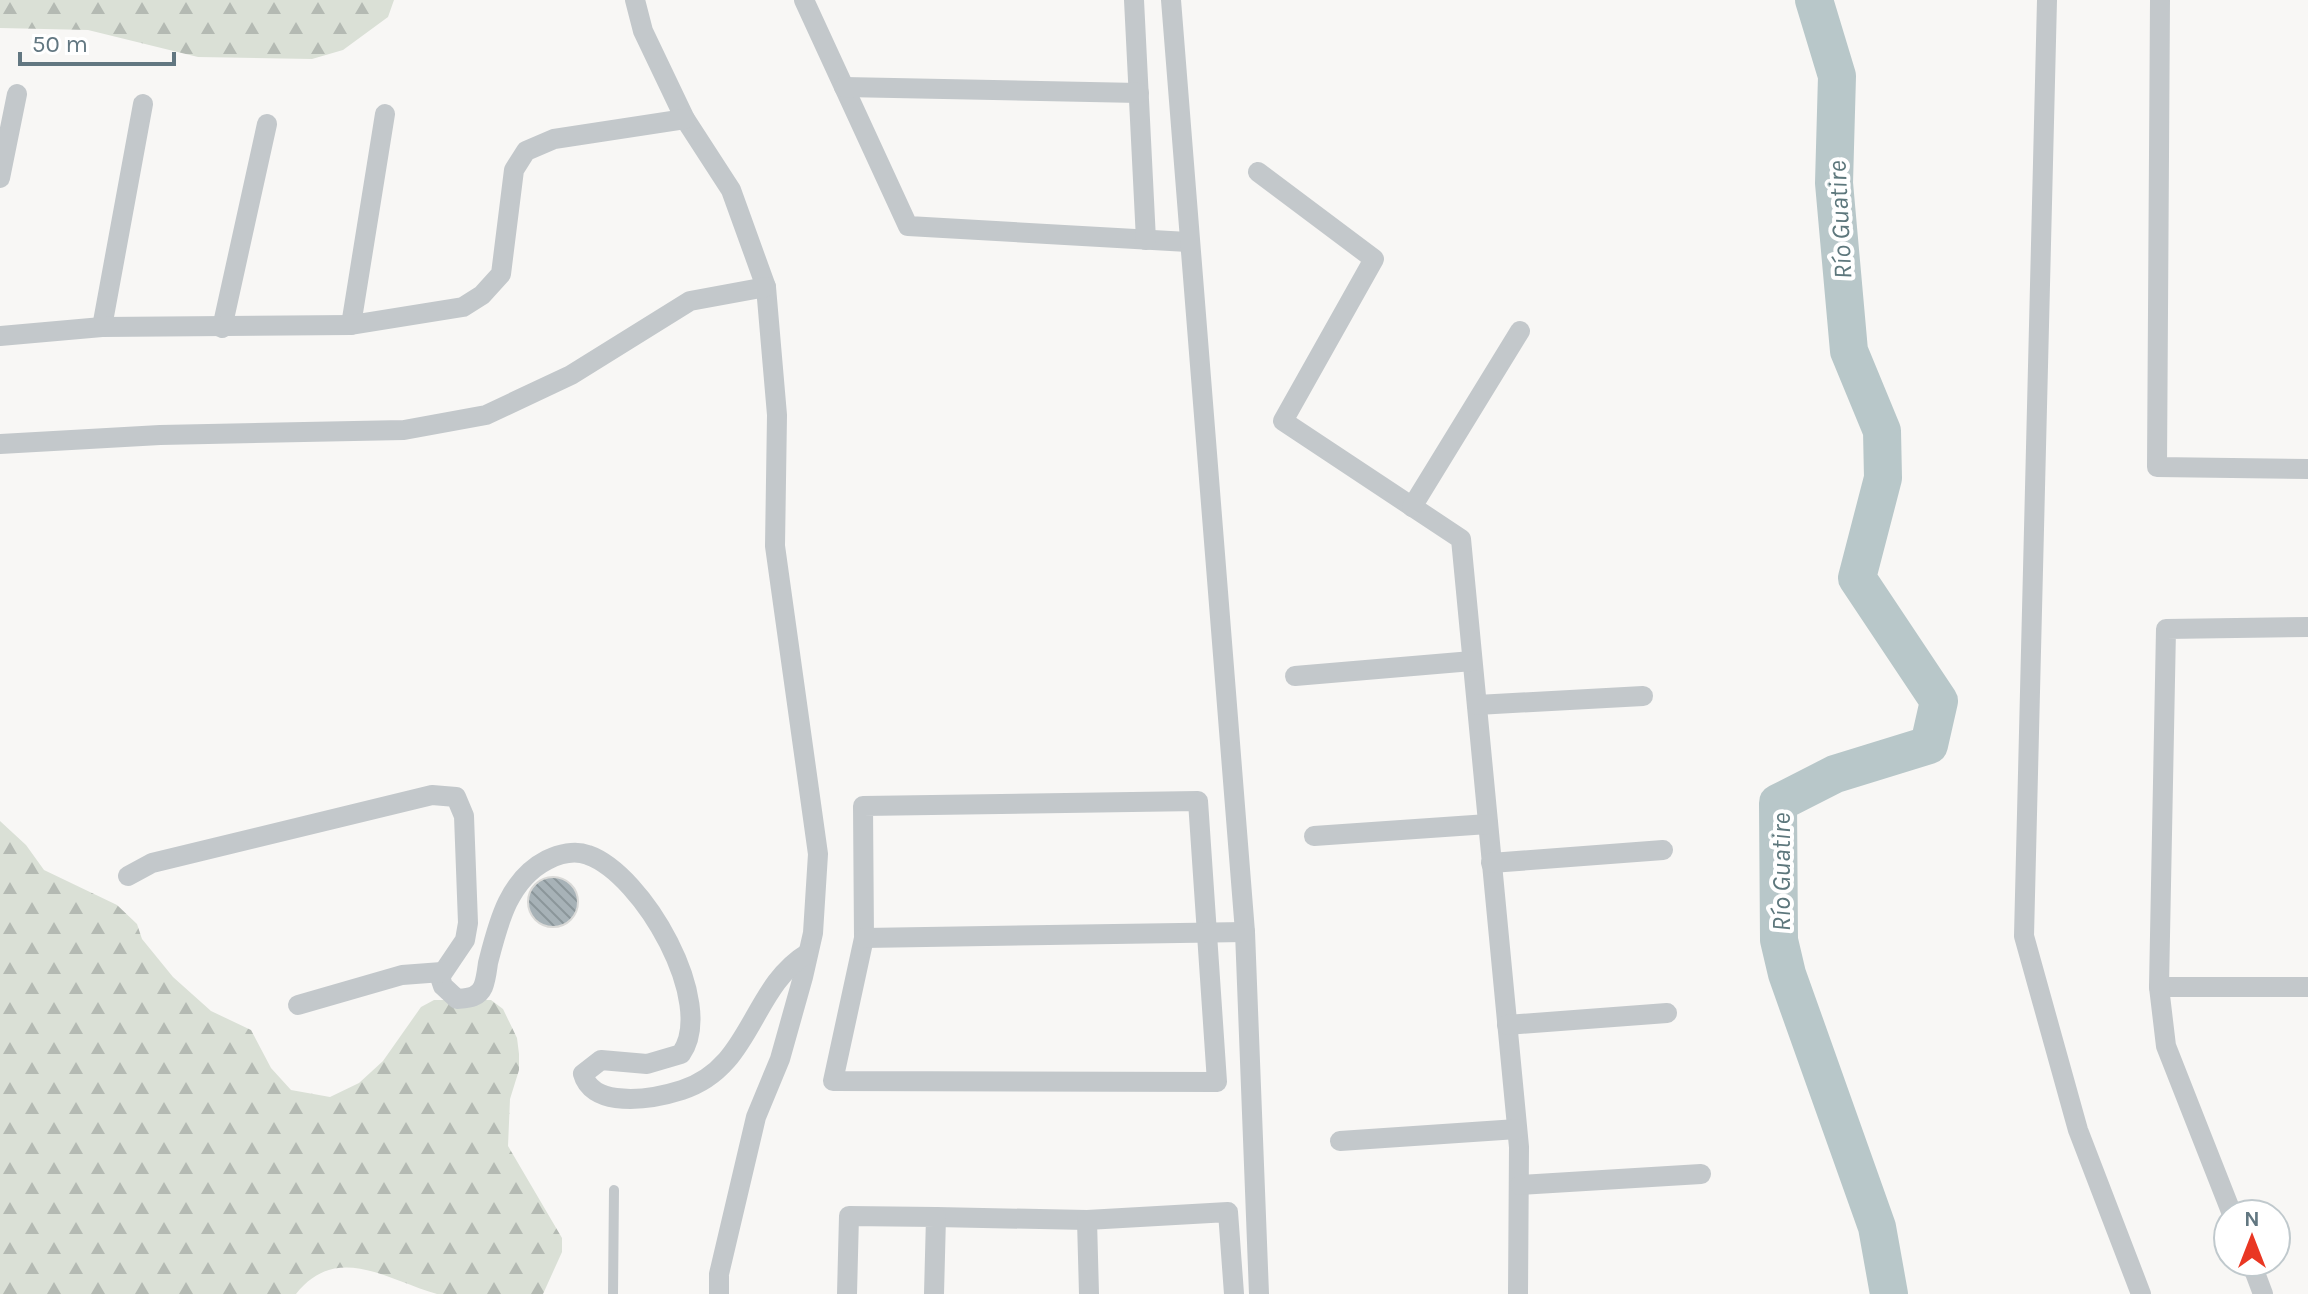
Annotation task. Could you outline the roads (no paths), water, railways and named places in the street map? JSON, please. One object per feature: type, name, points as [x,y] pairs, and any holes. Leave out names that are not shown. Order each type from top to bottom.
[{"type":"street","points":[[635,0],[643,31],[685,119],[731,190],[766,287],[777,415],[775,546],[818,854],[813,933],[780,1059],[756,1117],[719,1274],[719,1294]]},
{"type":"street","points":[[804,0],[908,226],[1188,242]]},
{"type":"street","points":[[1134,0],[1146,240]]},
{"type":"street","points":[[1171,0],[1245,932],[1259,1294]]},
{"type":"street","points":[[2047,0],[2024,936],[2078,1130],[2141,1294]]},
{"type":"street","points":[[2160,0],[2157,467],[2308,469]]},
{"type":"street","points":[[844,87],[1139,93]]},
{"type":"street","points":[[0,178],[17,94]]},
{"type":"street","points":[[102,327],[143,104]]},
{"type":"street","points":[[351,325],[385,114]]},
{"type":"street","points":[[0,336],[102,327],[351,325],[463,307],[482,295],[501,274],[514,170],[526,151],[534,145],[685,119]]},
{"type":"street","points":[[222,328],[267,124]]},
{"type":"street","points":[[1258,172],[1374,259],[1283,421],[1461,539],[1517,1129],[1520,1185],[1518,1294]]},
{"type":"street","points":[[0,444],[160,435],[404,430],[486,415],[571,375],[690,301],[766,287]]},
{"type":"street","points":[[1412,507],[1520,331]]},
{"type":"street","points":[[2226,1198],[2166,1046],[2159,987],[2166,629],[2308,627]]},
{"type":"street","points":[[1295,676],[1472,661]]},
{"type":"street","points":[[1477,705],[1643,696]]},
{"type":"street","points":[[128,876],[152,863],[444,793],[461,803],[464,816],[468,923],[465,940],[442,972],[443,986],[457,999],[477,995],[483,987],[500,918],[523,878],[557,855],[575,853],[599,861],[642,903],[672,948],[684,972],[692,1023],[691,1036],[681,1054],[647,1064],[601,1060],[583,1074],[585,1082],[597,1093],[636,1100],[702,1084],[724,1067],[771,991],[794,962],[808,953]]},
{"type":"street","points":[[1198,801],[1217,1082],[833,1081],[864,938],[863,806],[1198,801]]},
{"type":"street","points":[[1314,836],[1488,824]]},
{"type":"street","points":[[1491,863],[1663,850]]},
{"type":"street","points":[[864,938],[1245,932]]},
{"type":"street","points":[[298,1005],[402,975],[442,972]]},
{"type":"street","points":[[2159,987],[2308,987]]},
{"type":"street","points":[[1507,1025],[1667,1013]]},
{"type":"street","points":[[1340,1141],[1517,1129]]},
{"type":"street","points":[[1520,1185],[1701,1174]]},
{"type":"street","points":[[847,1294],[849,1216],[1087,1220],[1228,1212],[1234,1294]]},
{"type":"street","points":[[934,1294],[936,1217]]},
{"type":"street","points":[[1087,1220],[1089,1294]]},
{"type":"lane","points":[[613,1294],[614,1190]]},
{"type":"waterway","name":"Río Guatire","points":[[1814,0],[1837,76],[1834,183],[1849,351],[1882,431],[1883,478],[1857,578],[1939,701],[1929,745],[1835,774],[1778,803],[1779,940],[1787,974],[1877,1227],[1889,1294]]}]
